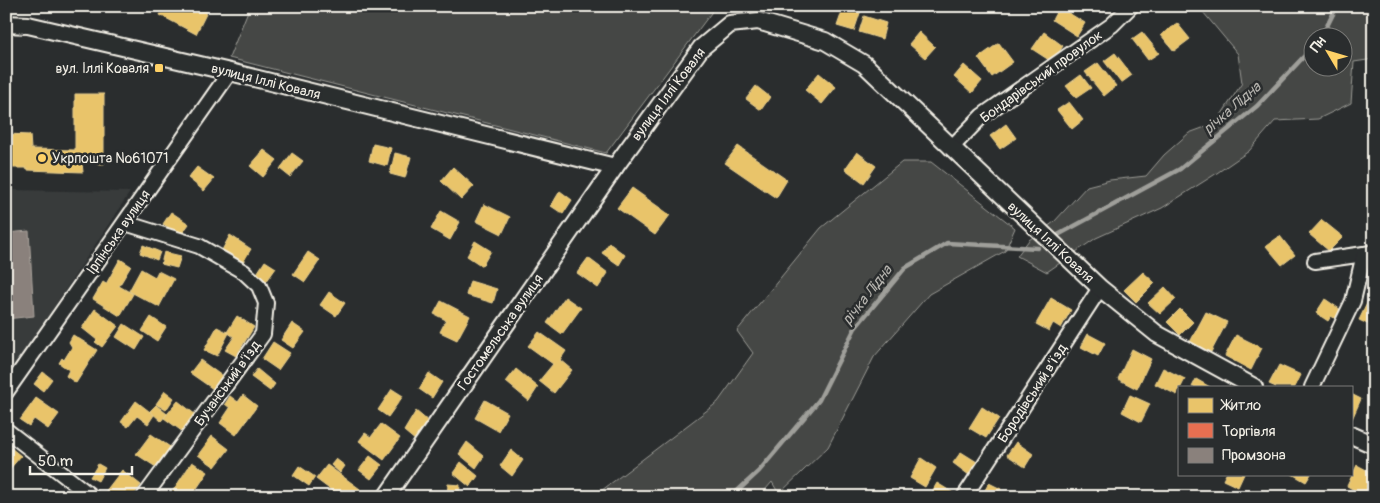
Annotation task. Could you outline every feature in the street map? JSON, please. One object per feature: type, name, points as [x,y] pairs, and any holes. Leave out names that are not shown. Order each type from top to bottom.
[{"type":"main road","name":"вулиця Іллі Коваля","points":[[6,24],[28,25],[230,72],[614,167],[701,48],[730,24],[758,21],[825,41],[864,64],[1100,288],[1157,334],[1252,386]]},
{"type":"main road","name":"Гостомельська вулиця","points":[[386,497],[614,167]]},
{"type":"main road","points":[[1352,435],[1374,445]]},
{"type":"street","name":"Бондарівський провулок","points":[[952,148],[982,116],[1112,25],[1131,6]]},
{"type":"street","name":"Ірпінська вулиця","points":[[6,392],[230,72]]},
{"type":"street","name":"Бучанський в'їзд","points":[[125,223],[199,246],[244,272],[259,286],[266,304],[263,334],[144,497]]},
{"type":"street","points":[[1312,386],[1353,301],[1369,253],[1315,261]]},
{"type":"street","name":"Бородівський в’їзд","points":[[964,497],[1100,288]]},
{"type":"street","points":[[6,430],[92,497]]},
{"type":"shaded area","points":[[250,6],[713,6],[711,13],[606,153],[229,58]]},
{"type":"shaded area","points":[[1198,6],[1374,6],[1374,59],[1354,62],[1351,103],[1318,119],[1275,121],[1249,151],[1214,175],[1162,208],[1096,238],[1047,272],[1017,256],[1029,240],[1054,222],[1087,186],[1110,180],[1146,176],[1164,155],[1189,133],[1216,123],[1242,83],[1238,54]]},
{"type":"shaded area","points":[[902,162],[931,162],[1015,228],[1005,251],[929,294],[874,357],[828,447],[779,494],[772,482],[759,497],[593,497],[718,402],[753,353],[737,331],[821,228]]},
{"type":"shaded area","points":[[6,190],[130,192],[6,380]]},
{"type":"building: Житло","points":[[164,6],[196,6],[207,12],[196,34],[160,15]]},
{"type":"building: Житло","points":[[801,6],[813,6],[811,11]]},
{"type":"building: Житло","points":[[844,6],[862,7],[854,31],[837,26]]},
{"type":"building: Житло","points":[[1059,7],[1085,23],[1077,36],[1052,20]]},
{"type":"building: Житло","points":[[864,16],[886,23],[882,39],[859,32]]},
{"type":"building: Житло","points":[[1177,23],[1190,39],[1174,51],[1161,35]]},
{"type":"building: Житло","points":[[919,32],[935,47],[925,58],[909,44]]},
{"type":"building: Житло","points":[[1044,32],[1063,46],[1052,62],[1032,49]]},
{"type":"building: Житло","points":[[1142,32],[1159,53],[1148,60],[1132,39]]},
{"type":"building: Житло","points":[[999,43],[1013,62],[992,77],[978,58]]},
{"type":"building: Житло","points":[[1115,53],[1132,75],[1121,83],[1104,61]]},
{"type":"building: Житло","points":[[1098,63],[1116,86],[1104,96],[1085,72]]},
{"type":"building: Житло","points":[[964,65],[982,81],[972,93],[954,77]]},
{"type":"building: Житло","points":[[819,73],[836,87],[822,104],[805,90]]},
{"type":"building: Житло","points":[[1081,75],[1091,88],[1076,98],[1066,86]]},
{"type":"building: Житло","points":[[756,86],[770,97],[761,110],[746,99]]},
{"type":"building: Житло","points":[[75,94],[104,94],[104,164],[82,163],[83,172],[6,168],[6,134],[30,135],[31,149],[75,150]]},
{"type":"building: Житло","points":[[1069,102],[1083,120],[1072,129],[1057,110]]},
{"type":"building: Житло","points":[[1006,124],[1016,138],[1000,149],[990,136]]},
{"type":"building: Житло","points":[[373,144],[391,148],[387,166],[369,161]]},
{"type":"building: Житло","points":[[738,146],[787,180],[776,198],[725,163]]},
{"type":"building: Житло","points":[[264,150],[277,160],[263,177],[250,166]]},
{"type":"building: Житло","points":[[857,152],[876,166],[864,183],[845,169]]},
{"type":"building: Житло","points":[[292,153],[303,161],[290,177],[280,169]]},
{"type":"building: Житло","points":[[395,153],[411,157],[405,178],[390,174]]},
{"type":"building: Житло","points":[[197,167],[214,179],[204,191],[188,178]]},
{"type":"building: Житло","points":[[453,167],[474,186],[461,200],[441,181]]},
{"type":"building: Житло","points":[[632,188],[670,215],[655,235],[617,208]]},
{"type":"building: Житло","points":[[560,191],[572,200],[563,214],[551,206]]},
{"type":"building: Житло","points":[[484,204],[510,217],[502,234],[476,221]]},
{"type":"building: Житло","points":[[1371,209],[1374,209],[1373,228]]},
{"type":"building: Житло","points":[[441,211],[460,222],[450,240],[431,229]]},
{"type":"building: Житло","points":[[171,212],[189,224],[181,235],[163,224]]},
{"type":"building: Житло","points":[[1322,220],[1343,237],[1329,251],[1309,234]]},
{"type":"building: Житло","points":[[230,235],[251,249],[240,267],[220,254]]},
{"type":"building: Житло","points":[[1280,236],[1295,255],[1282,265],[1266,246]]},
{"type":"building: Житло","points":[[475,241],[491,251],[482,266],[467,256]]},
{"type":"building: Житло","points":[[609,243],[625,255],[619,265],[602,253]]},
{"type":"building: Житло","points":[[143,245],[160,252],[157,260],[140,253]]},
{"type":"building: Житло","points":[[164,252],[181,256],[177,268],[161,264]]},
{"type":"building: Житло","points":[[308,252],[320,260],[305,282],[293,274]]},
{"type":"building: Житло","points":[[588,258],[608,273],[598,288],[577,273]]},
{"type":"building: Житло","points":[[120,259],[131,266],[119,286],[133,294],[120,316],[93,299],[103,282],[106,284]]},
{"type":"building: Житло","points":[[265,261],[276,268],[264,285],[254,278]]},
{"type":"building: Житло","points":[[141,269],[155,277],[158,271],[174,279],[159,307],[129,291]]},
{"type":"building: Житло","points":[[1143,272],[1155,283],[1136,302],[1124,290]]},
{"type":"building: Житло","points":[[470,281],[497,289],[493,303],[466,295]]},
{"type":"building: Житло","points":[[1165,287],[1176,299],[1160,314],[1148,303]]},
{"type":"building: Житло","points":[[329,292],[345,303],[336,316],[320,305]]},
{"type":"building: Житло","points":[[1372,293],[1374,294],[1374,327],[1359,320]]},
{"type":"building: Житло","points":[[565,297],[581,308],[562,334],[547,323]]},
{"type":"building: Житло","points":[[1051,298],[1071,310],[1061,328],[1053,323],[1049,331],[1036,324]]},
{"type":"building: Житло","points":[[1325,299],[1344,312],[1339,321],[1331,316],[1328,321],[1316,313]]},
{"type":"building: Житло","points":[[441,301],[470,316],[457,340],[440,332],[446,320],[434,314]]},
{"type":"building: Житло","points":[[95,309],[118,326],[102,347],[95,342],[97,340],[82,328]]},
{"type":"building: Житло","points":[[1180,309],[1193,322],[1180,335],[1167,322]]},
{"type":"building: Житло","points":[[1206,312],[1227,322],[1211,352],[1190,342]]},
{"type":"building: Житло","points":[[237,316],[254,327],[236,356],[225,350],[234,337],[227,332]]},
{"type":"building: Житло","points":[[151,317],[166,327],[157,341],[142,331]]},
{"type":"building: Житло","points":[[292,323],[305,332],[293,348],[281,340]]},
{"type":"building: Житло","points":[[124,324],[144,337],[136,350],[116,337]]},
{"type":"building: Житло","points":[[217,327],[229,333],[217,356],[204,350]]},
{"type":"building: Житло","points":[[539,332],[566,351],[560,360],[572,370],[554,393],[539,381],[553,364],[528,346]]},
{"type":"building: Житло","points":[[1088,334],[1105,343],[1098,356],[1081,347]]},
{"type":"building: Житло","points":[[73,335],[97,350],[76,383],[66,376],[69,370],[59,363],[62,358],[64,360],[72,347],[69,342]]},
{"type":"building: Житло","points":[[1236,335],[1262,348],[1251,370],[1225,356]]},
{"type":"building: Житло","points":[[273,342],[290,353],[278,370],[262,359]]},
{"type":"building: Житло","points":[[1132,349],[1151,359],[1137,389],[1118,379]]},
{"type":"building: Житло","points":[[200,360],[222,376],[213,389],[190,373]]},
{"type":"building: Житло","points":[[1279,365],[1301,375],[1296,386],[1274,386],[1269,384]]},
{"type":"building: Житло","points":[[1163,368],[1185,379],[1182,386],[1178,386],[1177,395],[1155,384]]},
{"type":"building: Житло","points":[[257,369],[275,384],[270,391],[251,377]]},
{"type":"building: Житло","points":[[516,369],[538,387],[529,401],[506,382]]},
{"type":"building: Житло","points":[[43,372],[52,379],[43,391],[34,384]]},
{"type":"building: Житло","points":[[429,373],[442,382],[432,398],[419,389]]},
{"type":"building: Житло","points":[[1196,379],[1208,386],[1192,386]]},
{"type":"building: Житло","points":[[392,389],[403,396],[388,417],[378,410]]},
{"type":"building: Житло","points":[[165,391],[174,398],[166,410],[156,404]]},
{"type":"building: Житло","points":[[1352,394],[1361,399],[1352,419]]},
{"type":"building: Житло","points":[[243,395],[257,406],[236,435],[220,423],[230,408],[225,404],[230,396],[238,402]]},
{"type":"building: Житло","points":[[1130,395],[1150,404],[1141,422],[1122,412]]},
{"type":"building: Житло","points":[[36,398],[59,414],[48,429],[34,419],[29,426],[20,420]]},
{"type":"building: Житло","points":[[485,400],[508,413],[498,431],[475,418]]},
{"type":"building: Житло","points":[[136,401],[154,415],[148,424],[137,416],[128,427],[121,422]]},
{"type":"building: Житло","points":[[178,401],[196,415],[183,432],[164,418]]},
{"type":"building: Житло","points":[[156,405],[167,414],[161,421],[150,411]]},
{"type":"building: Житло","points":[[982,407],[999,418],[986,438],[969,428]]},
{"type":"building: Житло","points":[[416,411],[429,422],[416,441],[404,431]]},
{"type":"building: Житло","points":[[381,424],[400,438],[384,460],[359,441],[365,433],[371,437]]},
{"type":"building: Житло","points":[[151,434],[173,449],[159,469],[136,454]]},
{"type":"building: Житло","points":[[212,436],[229,449],[215,467],[198,455]]},
{"type":"building: Житло","points":[[467,442],[484,456],[476,468],[459,454]]},
{"type":"building: Житло","points":[[1016,442],[1033,454],[1025,467],[1007,455]]},
{"type":"building: Житло","points":[[6,444],[21,456],[8,471],[6,469]]},
{"type":"building: Житло","points":[[511,450],[523,460],[512,476],[500,466]]},
{"type":"building: Житло","points":[[961,452],[977,462],[969,475],[953,463]]},
{"type":"building: Житло","points":[[370,456],[382,465],[371,479],[359,470]]},
{"type":"building: Житло","points":[[921,458],[936,468],[925,487],[910,478]]},
{"type":"building: Житло","points":[[336,459],[345,466],[340,473],[331,465]]},
{"type":"building: Житло","points":[[192,462],[208,472],[191,497],[172,497],[170,495]]},
{"type":"building: Житло","points":[[461,462],[478,476],[470,487],[453,473]]},
{"type":"building: Житло","points":[[98,464],[105,468],[98,481],[90,477]]},
{"type":"building: Житло","points":[[327,465],[360,489],[354,497],[340,497],[316,479]]},
{"type":"building: Житло","points":[[1357,465],[1374,474],[1374,479],[1365,496],[1347,486]]},
{"type":"building: Житло","points":[[299,466],[315,477],[309,486],[293,475]]},
{"type":"building: Житло","points":[[122,470],[141,485],[132,497],[111,497],[105,492]]},
{"type":"building: Житло","points":[[1225,476],[1243,476],[1238,487],[1223,480]]},
{"type":"building: Житло","points":[[1296,476],[1310,476],[1306,482]]},
{"type":"building: Житло","points":[[937,483],[955,494],[953,497],[929,497]]},
{"type":"building: Житло","points":[[989,483],[1001,489],[997,497],[981,497]]},
{"type":"building: Житло","points":[[448,484],[460,485],[459,497],[447,497]]},
{"type":"building: Торгівля","points":[[732,6],[747,6],[746,10]]},
{"type":"building: Промзона","points":[[29,231],[34,316],[6,319],[6,233]]},
{"type":"waterway","name":"річка Лідна","points":[[1326,28],[1337,6]]},
{"type":"waterway","name":"річка Лідна","points":[[1056,236],[1180,169],[1257,106],[1302,59]]},
{"type":"waterway","name":"річка Лідна","points":[[731,497],[759,471],[819,400],[855,328],[905,268],[947,243],[1038,248]]},
{"type":"place","name":"вул. Іллі Коваля","points":[[159,68]]},
{"type":"place","name":"Укрпошта №61071","points":[[42,158]]}]
